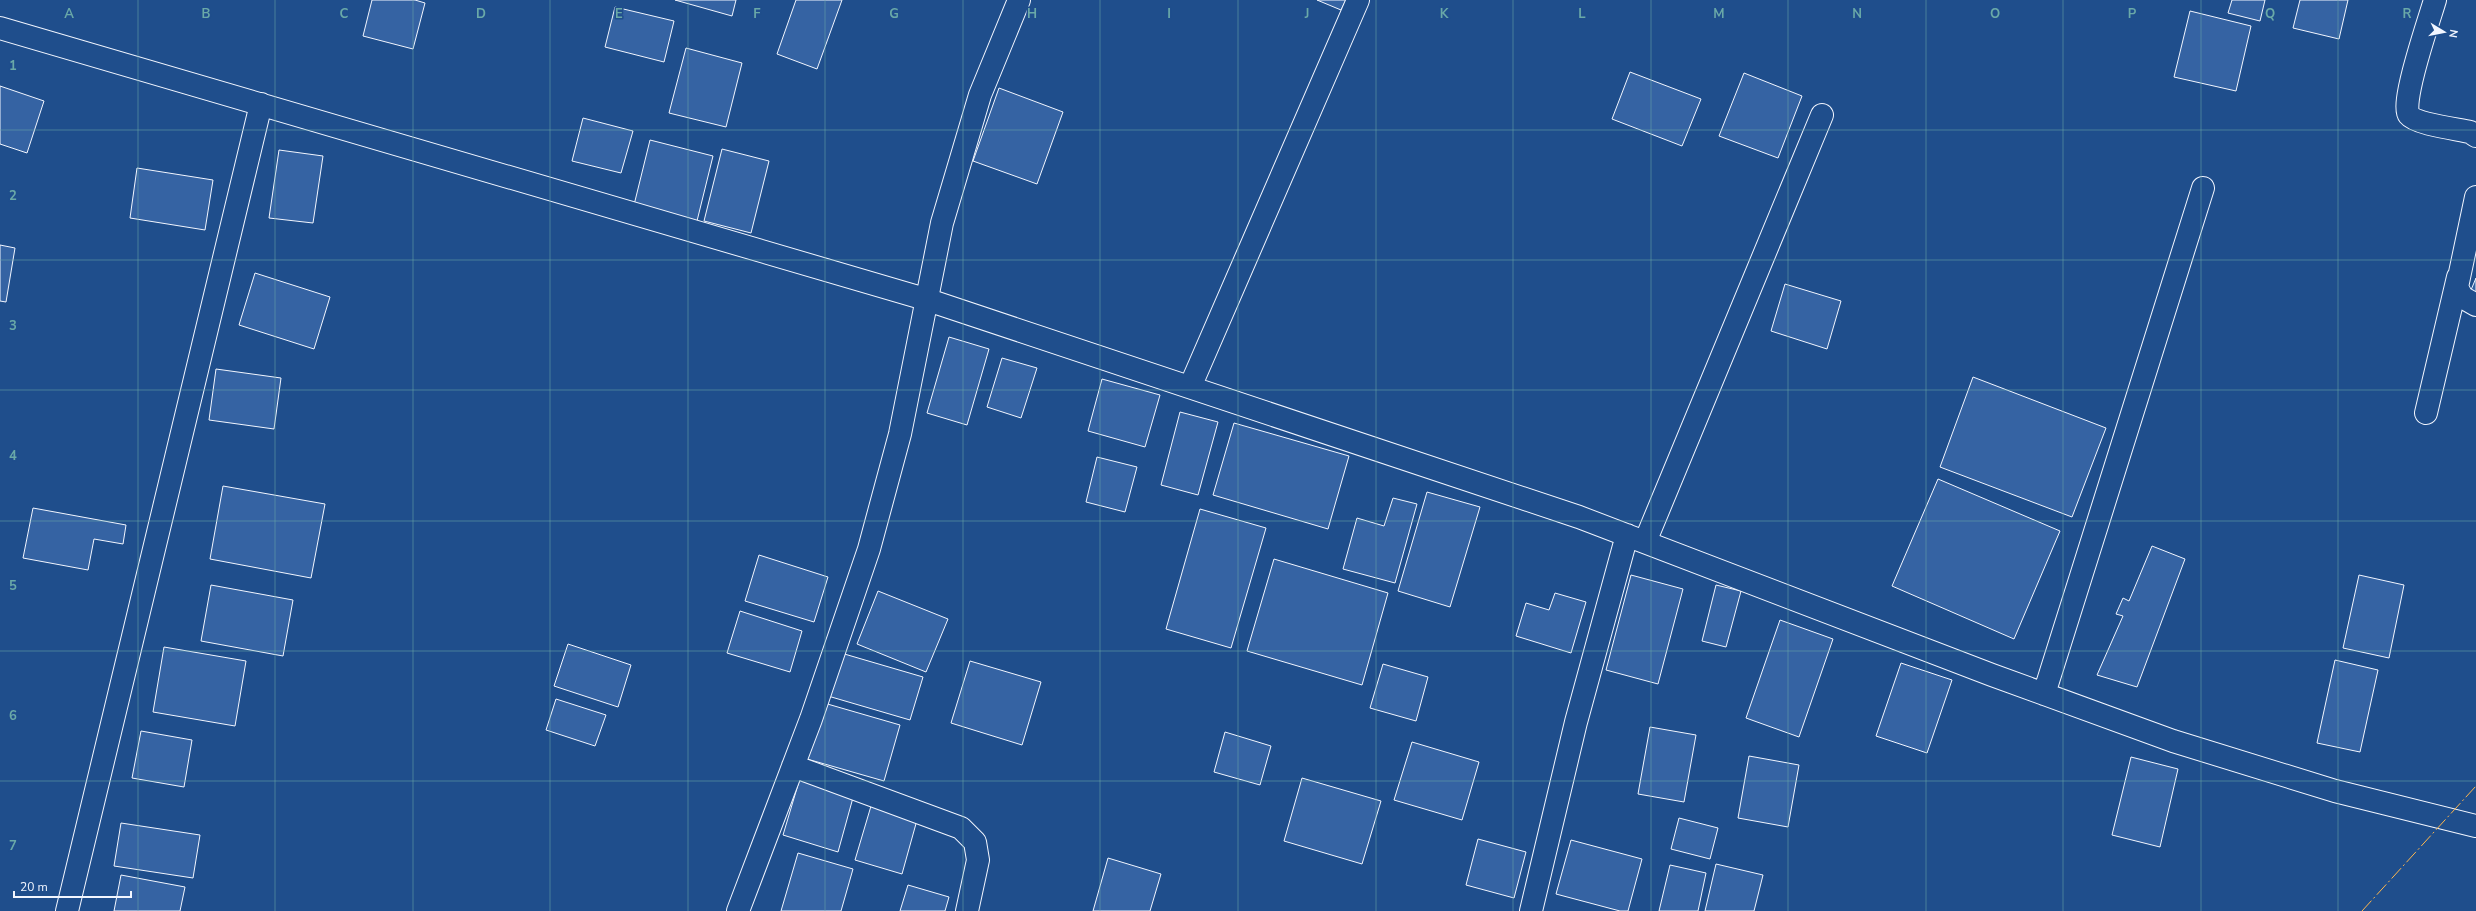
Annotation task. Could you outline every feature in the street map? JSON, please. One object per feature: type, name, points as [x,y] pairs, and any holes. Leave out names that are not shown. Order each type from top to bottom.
[{"type":"street","points":[[738,911],[793,766],[869,549],[900,434],[925,299],[942,223],[980,95],[1019,0]]},
{"type":"street","points":[[1190,387],[1358,0]]},
{"type":"street","points":[[2435,0],[2411,84],[2406,110],[2410,116],[2420,121],[2470,132],[2476,136]]},
{"type":"street","points":[[0,28],[925,299],[1636,538],[2044,694],[2173,741],[2327,789],[2476,826]]},
{"type":"street","points":[[67,911],[261,104]]},
{"type":"street","points":[[1532,911],[1576,722],[1636,538],[1822,114]]},
{"type":"street","points":[[2044,694],[2203,188]]},
{"type":"street","points":[[2426,413],[2476,197]]},
{"type":"street","points":[[2458,277],[2457,287],[2462,297],[2476,305]]},
{"type":"street","points":[[793,766],[961,828],[975,842],[978,860],[967,911]]},
{"type":"building","points":[[372,0],[415,0],[425,3],[413,49],[363,36]]},
{"type":"building","points":[[675,0],[736,0],[732,16]]},
{"type":"building","points":[[796,0],[842,0],[817,69],[777,54]]},
{"type":"building","points":[[1317,0],[1346,0],[1341,10]]},
{"type":"building","points":[[2232,0],[2265,0],[2260,21],[2228,13]]},
{"type":"building","points":[[2300,0],[2348,0],[2339,39],[2293,28]]},
{"type":"building","points":[[615,7],[674,21],[664,62],[605,47]]},
{"type":"building","points":[[2190,11],[2251,26],[2236,91],[2174,77]]},
{"type":"building","points":[[686,48],[742,63],[726,127],[669,113]]},
{"type":"building","points":[[1630,72],[1701,99],[1682,146],[1612,119]]},
{"type":"building","points":[[1744,73],[1802,96],[1778,158],[1719,136]]},
{"type":"building","points":[[0,86],[44,101],[27,153],[0,144]]},
{"type":"building","points":[[999,88],[1063,112],[1037,184],[973,161]]},
{"type":"building","points":[[583,118],[633,131],[621,173],[572,161]]},
{"type":"building","points":[[650,140],[713,156],[697,221],[634,205]]},
{"type":"building","points":[[722,149],[769,161],[751,233],[704,221]]},
{"type":"building","points":[[279,150],[323,156],[313,223],[269,218]]},
{"type":"building","points":[[137,168],[213,180],[205,230],[130,218]]},
{"type":"building","points":[[0,245],[15,248],[6,302],[0,301]]},
{"type":"building","points":[[255,273],[330,297],[314,349],[239,325]]},
{"type":"building","points":[[2476,278],[2476,292],[2471,290]]},
{"type":"building","points":[[1785,284],[1841,301],[1827,349],[1771,331]]},
{"type":"building","points":[[949,337],[989,349],[967,425],[927,413]]},
{"type":"building","points":[[1002,358],[1037,368],[1021,418],[987,407]]},
{"type":"building","points":[[216,369],[281,378],[274,429],[209,420]]},
{"type":"building","points":[[1973,377],[2106,428],[2072,517],[1940,467]]},
{"type":"building","points":[[1102,379],[1160,395],[1145,447],[1088,431]]},
{"type":"building","points":[[1180,412],[1218,422],[1198,495],[1161,485]]},
{"type":"building","points":[[1234,423],[1349,456],[1328,529],[1213,495]]},
{"type":"building","points":[[1097,457],[1137,467],[1125,512],[1086,502]]},
{"type":"building","points":[[1938,479],[2060,531],[2014,639],[1892,586]]},
{"type":"building","points":[[223,486],[325,504],[311,578],[210,559]]},
{"type":"building","points":[[1427,492],[1480,507],[1450,607],[1398,591]]},
{"type":"building","points":[[1393,498],[1417,504],[1395,583],[1343,569],[1357,518],[1384,526]]},
{"type":"building","points":[[33,508],[126,525],[123,544],[94,539],[88,570],[23,558]]},
{"type":"building","points":[[1200,509],[1266,528],[1231,648],[1166,629]]},
{"type":"building","points":[[2152,546],[2185,559],[2137,687],[2097,675],[2123,616],[2116,614],[2123,598],[2129,601]]},
{"type":"building","points":[[759,555],[828,577],[814,622],[745,601]]},
{"type":"building","points":[[1274,559],[1388,593],[1362,685],[1247,651]]},
{"type":"building","points":[[1631,575],[1683,589],[1658,684],[1606,670]]},
{"type":"building","points":[[2359,575],[2404,585],[2389,658],[2343,648]]},
{"type":"building","points":[[211,585],[293,600],[283,656],[201,641]]},
{"type":"building","points":[[1716,585],[1741,591],[1726,647],[1702,641]]},
{"type":"building","points":[[878,591],[948,619],[926,672],[857,644]]},
{"type":"building","points":[[1555,593],[1586,602],[1571,653],[1516,636],[1526,603],[1549,610]]},
{"type":"building","points":[[740,611],[802,631],[790,672],[727,653]]},
{"type":"building","points":[[1780,620],[1833,639],[1799,737],[1746,718]]},
{"type":"building","points":[[568,644],[631,665],[618,707],[554,686]]},
{"type":"building","points":[[164,647],[246,661],[235,726],[153,712]]},
{"type":"building","points":[[841,653],[923,677],[910,720],[828,696]]},
{"type":"building","points":[[2335,660],[2378,670],[2360,752],[2317,743]]},
{"type":"building","points":[[970,661],[1041,682],[1022,745],[951,723]]},
{"type":"building","points":[[1901,663],[1952,680],[1927,753],[1876,736]]},
{"type":"building","points":[[1383,664],[1428,677],[1416,721],[1370,708]]},
{"type":"building","points":[[556,699],[606,715],[595,746],[546,730]]},
{"type":"building","points":[[824,703],[900,725],[884,781],[807,759]]},
{"type":"building","points":[[1650,727],[1696,735],[1684,802],[1638,794]]},
{"type":"building","points":[[141,731],[192,740],[184,787],[132,778]]},
{"type":"building","points":[[1225,732],[1271,746],[1260,785],[1214,772]]},
{"type":"building","points":[[1412,742],[1479,762],[1462,820],[1394,800]]},
{"type":"building","points":[[1749,756],[1799,765],[1788,827],[1738,818]]},
{"type":"building","points":[[2131,757],[2178,769],[2160,847],[2112,835]]},
{"type":"building","points":[[800,778],[854,794],[838,852],[783,835]]},
{"type":"building","points":[[1302,778],[1381,801],[1362,864],[1284,841]]},
{"type":"building","points":[[871,806],[917,820],[902,874],[855,860]]},
{"type":"building","points":[[1679,818],[1718,828],[1710,859],[1671,849]]},
{"type":"building","points":[[121,823],[200,835],[193,878],[114,866]]},
{"type":"building","points":[[1478,839],[1526,852],[1514,898],[1466,885]]},
{"type":"building","points":[[1571,840],[1642,859],[1628,911],[1620,911],[1556,894]]},
{"type":"building","points":[[798,853],[853,869],[841,911],[781,911]]},
{"type":"building","points":[[1108,858],[1161,874],[1150,911],[1093,911]]},
{"type":"building","points":[[1716,864],[1763,875],[1754,911],[1705,911]]},
{"type":"building","points":[[1670,865],[1706,873],[1698,911],[1659,911]]},
{"type":"building","points":[[121,875],[185,887],[180,911],[114,911]]},
{"type":"building","points":[[908,885],[949,897],[945,911],[900,911]]},
{"type":"power","points":[[2362,911],[2476,786]]}]
